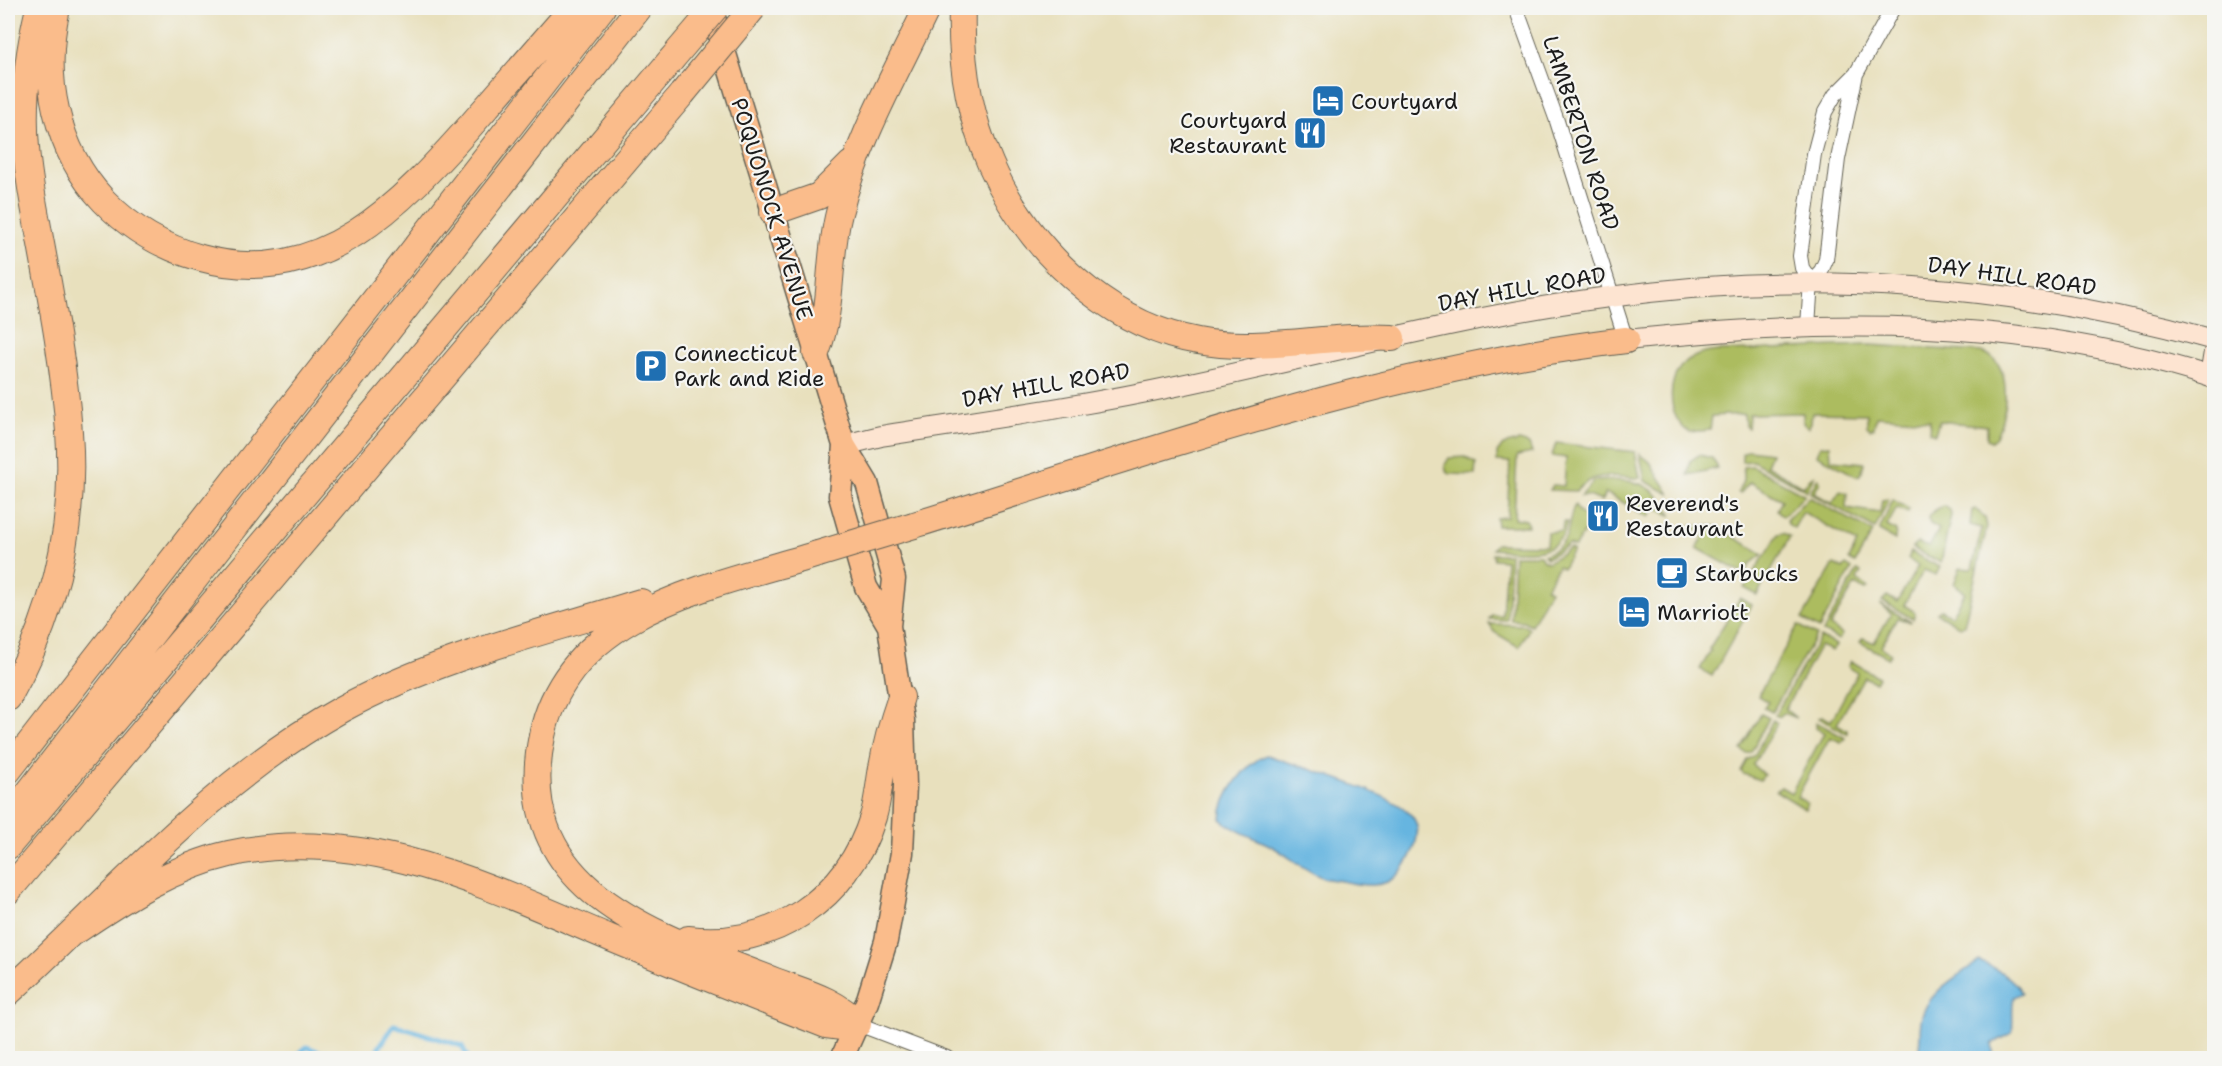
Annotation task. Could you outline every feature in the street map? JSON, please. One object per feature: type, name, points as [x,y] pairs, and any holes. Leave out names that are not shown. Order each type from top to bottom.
[{"type":"highway","points":[[8,698],[30,653],[53,595],[63,552],[70,492],[67,411],[26,148],[27,80],[39,8]]},
{"type":"highway","points":[[57,8],[50,62],[54,106],[70,151],[94,189],[125,220],[160,242],[210,260],[251,265],[283,261],[317,252],[352,236],[387,212],[425,177],[573,8]]},
{"type":"highway","points":[[8,771],[602,8]]},
{"type":"highway","points":[[8,819],[639,8]]},
{"type":"highway","points":[[8,846],[713,8]]},
{"type":"highway","points":[[8,891],[753,8]]},
{"type":"highway","points":[[816,353],[829,309],[834,232],[856,156],[927,8]]},
{"type":"highway","points":[[962,8],[962,47],[967,89],[977,130],[992,171],[1009,202],[1033,236],[1065,270],[1093,294],[1148,326],[1198,341],[1241,345],[1343,337],[1392,338]]},
{"type":"highway","points":[[773,212],[819,196],[856,156]]},
{"type":"highway","points":[[8,993],[76,931],[131,872],[198,811],[279,749],[343,709],[401,680],[455,659],[648,600],[692,592],[1377,384],[1501,358],[1626,340]]},
{"type":"highway","points":[[692,592],[623,624],[580,657],[554,698],[539,747],[537,773],[539,800],[547,826],[560,854],[579,880],[599,900],[624,917],[833,1004],[858,1024]]},
{"type":"highway","points":[[651,929],[689,939],[739,939],[787,923],[829,894],[848,870],[870,828],[879,795],[886,746],[901,697]]},
{"type":"highway","points":[[76,931],[153,884],[213,859],[283,846],[347,847],[401,858],[465,879],[826,1025],[842,1027],[858,1024]]},
{"type":"main road","name":"POQUONOCK AVENUE","points":[[713,8],[844,445],[867,483],[894,579],[889,626],[901,697],[905,785],[902,853],[886,941],[858,1024],[842,1059]]},
{"type":"main road","name":"DAY HILL ROAD","points":[[844,445],[881,436],[1140,394],[1518,312],[1611,296],[1732,285],[1810,282],[1947,289],[2045,302],[2132,318],[2214,340]]},
{"type":"main road","points":[[1626,340],[1808,326],[1906,325],[2017,335],[2118,352],[2212,377],[2214,352]]},
{"type":"main road","name":"POQUONOCK AVENUE","points":[[844,445],[840,496],[866,587],[889,626]]},
{"type":"street","name":"LAMBERTON ROAD","points":[[1516,8],[1556,118],[1626,340]]},
{"type":"street","points":[[1808,326],[1810,282],[1802,268],[1800,256],[1816,141],[1831,100],[1856,74],[1893,8]]},
{"type":"street","points":[[1810,282],[1821,270],[1826,260],[1838,159],[1852,106],[1856,74]]},
{"type":"street","points":[[858,1024],[947,1059]]},
{"type":"green space","points":[[1870,345],[1982,352],[1992,358],[1999,366],[2005,389],[2003,415],[1996,437],[1991,441],[1987,439],[1987,426],[1939,421],[1935,434],[1929,432],[1930,420],[1876,416],[1874,428],[1870,429],[1867,426],[1867,414],[1812,413],[1808,427],[1803,423],[1803,413],[1749,414],[1748,428],[1745,426],[1744,414],[1712,416],[1710,430],[1689,432],[1675,416],[1672,405],[1673,381],[1686,362],[1696,356],[1723,351]]},
{"type":"green space","points":[[1519,441],[1529,444],[1532,453],[1517,456],[1514,518],[1526,520],[1528,526],[1497,526],[1496,518],[1507,517],[1510,462],[1497,461],[1497,453],[1503,445]]},
{"type":"green space","points":[[1556,443],[1635,452],[1640,478],[1598,477],[1576,491],[1550,490],[1553,485],[1564,486],[1566,458],[1552,456]]},
{"type":"green space","points":[[1830,445],[1831,460],[1864,463],[1861,475],[1856,476],[1817,455],[1820,446]]},
{"type":"green space","points":[[1749,450],[1771,453],[1766,465],[1804,487],[1814,476],[1807,491],[1753,461],[1742,462],[1742,454]]},
{"type":"green space","points":[[1640,454],[1650,462],[1670,494],[1645,481]]},
{"type":"green space","points":[[1699,455],[1712,458],[1718,468],[1688,475],[1690,461]]},
{"type":"green space","points":[[1465,457],[1476,464],[1475,475],[1450,474],[1446,471],[1445,465],[1449,458]]},
{"type":"green space","points":[[1751,466],[1805,495],[1783,516],[1777,510],[1782,500],[1750,482],[1740,494],[1738,492],[1743,481],[1743,467]]},
{"type":"green space","points":[[1818,478],[1820,482],[1814,493],[1832,503],[1840,491],[1847,493],[1846,508],[1880,513],[1882,500],[1889,499],[1875,529],[1810,493]]},
{"type":"green space","points":[[1620,480],[1640,484],[1657,494],[1671,515],[1654,508],[1649,517],[1606,493],[1601,501],[1589,496],[1581,496],[1594,481]]},
{"type":"green space","points":[[1809,497],[1873,532],[1855,563],[1849,560],[1857,543],[1803,512],[1794,528],[1788,524],[1787,519]]},
{"type":"green space","points":[[1893,500],[1909,509],[1908,513],[1897,508],[1887,526],[1896,531],[1895,540],[1879,531]]},
{"type":"green space","points":[[1575,505],[1579,512],[1590,521],[1575,547],[1568,545],[1547,558],[1544,555],[1561,545],[1565,539]]},
{"type":"green space","points":[[1944,506],[1950,510],[1951,515],[1941,563],[1912,548],[1917,543],[1929,547],[1939,529],[1930,524],[1928,518],[1936,509]]},
{"type":"green space","points":[[1976,509],[1985,518],[1987,527],[1964,625],[1960,627],[1937,613],[1941,610],[1951,616],[1965,592],[1954,584],[1960,568],[1972,569],[1982,528],[1970,525],[1972,510]]},
{"type":"green space","points":[[1563,522],[1567,522],[1563,534],[1557,543],[1548,548],[1526,551],[1492,549],[1496,544],[1546,545],[1547,532],[1562,531]]},
{"type":"green space","points":[[1690,526],[1715,526],[1763,554],[1750,564],[1745,575],[1697,548],[1704,536]]},
{"type":"green space","points":[[1783,533],[1790,537],[1757,595],[1744,588],[1778,534]]},
{"type":"green space","points":[[1569,549],[1573,550],[1563,568],[1558,566],[1546,588],[1550,590],[1531,625],[1523,621],[1511,620],[1514,555],[1540,555],[1548,562]]},
{"type":"green space","points":[[1911,552],[1940,567],[1936,575],[1924,570],[1904,605],[1915,612],[1913,619],[1882,601],[1887,596],[1897,602],[1918,566],[1908,559]]},
{"type":"green space","points":[[1492,554],[1510,554],[1507,620],[1489,619],[1492,615],[1502,615],[1506,560],[1494,559]]},
{"type":"green space","points":[[1834,564],[1843,569],[1846,565],[1852,569],[1819,629],[1802,619]]},
{"type":"green space","points":[[1857,571],[1861,572],[1857,580],[1868,588],[1865,590],[1855,584],[1830,626],[1842,634],[1839,640],[1823,632]]},
{"type":"green space","points":[[1740,598],[1752,605],[1712,676],[1700,669],[1711,651],[1709,649]]},
{"type":"green space","points":[[1880,604],[1911,622],[1897,618],[1881,647],[1891,654],[1888,658],[1860,642],[1863,638],[1874,643],[1891,614]]},
{"type":"green space","points":[[1489,624],[1523,625],[1529,629],[1519,647],[1494,632]]},
{"type":"green space","points":[[1798,625],[1816,635],[1772,712],[1764,708],[1768,702],[1758,696]]},
{"type":"green space","points":[[1820,637],[1836,645],[1832,651],[1820,646],[1785,709],[1796,718],[1783,713],[1780,717],[1775,715]]},
{"type":"green space","points":[[1851,661],[1878,677],[1875,682],[1864,677],[1837,724],[1847,730],[1847,734],[1819,718],[1822,716],[1831,721],[1857,673],[1848,666]]},
{"type":"green space","points":[[1761,714],[1769,718],[1751,752],[1747,754],[1741,750]]},
{"type":"green space","points":[[1773,720],[1777,723],[1753,765],[1764,775],[1760,780],[1743,774],[1741,771],[1747,760],[1754,756]]},
{"type":"green space","points":[[1816,722],[1845,738],[1841,742],[1830,737],[1797,797],[1807,803],[1805,809],[1776,791],[1781,787],[1791,793],[1824,733],[1816,728]]},
{"type":"water","points":[[1267,755],[1362,788],[1407,811],[1416,824],[1417,837],[1408,860],[1396,877],[1388,882],[1370,885],[1324,878],[1273,847],[1233,828],[1221,819],[1222,810],[1236,781],[1251,765]]},
{"type":"water","points":[[1979,961],[2008,978],[2022,993],[2014,997],[2012,1033],[1992,1044],[1994,1058],[1917,1058],[1921,1021],[1929,1002],[1952,979]]},
{"type":"waterway","points":[[372,1058],[394,1025],[462,1046],[468,1058]]},
{"type":"waterway","points":[[294,1058],[307,1047],[336,1058]]},
{"type":"place","name":"Courtyard","points":[[1328,101]]},
{"type":"place","name":"Courtyard Restaurant","points":[[1310,133]]},
{"type":"place","name":"Connecticut Park and Ride","points":[[651,366]]},
{"type":"place","name":"Reverend's Restaurant","points":[[1603,516]]},
{"type":"place","name":"Starbucks","points":[[1672,573]]},
{"type":"place","name":"Marriott","points":[[1634,612]]}]
